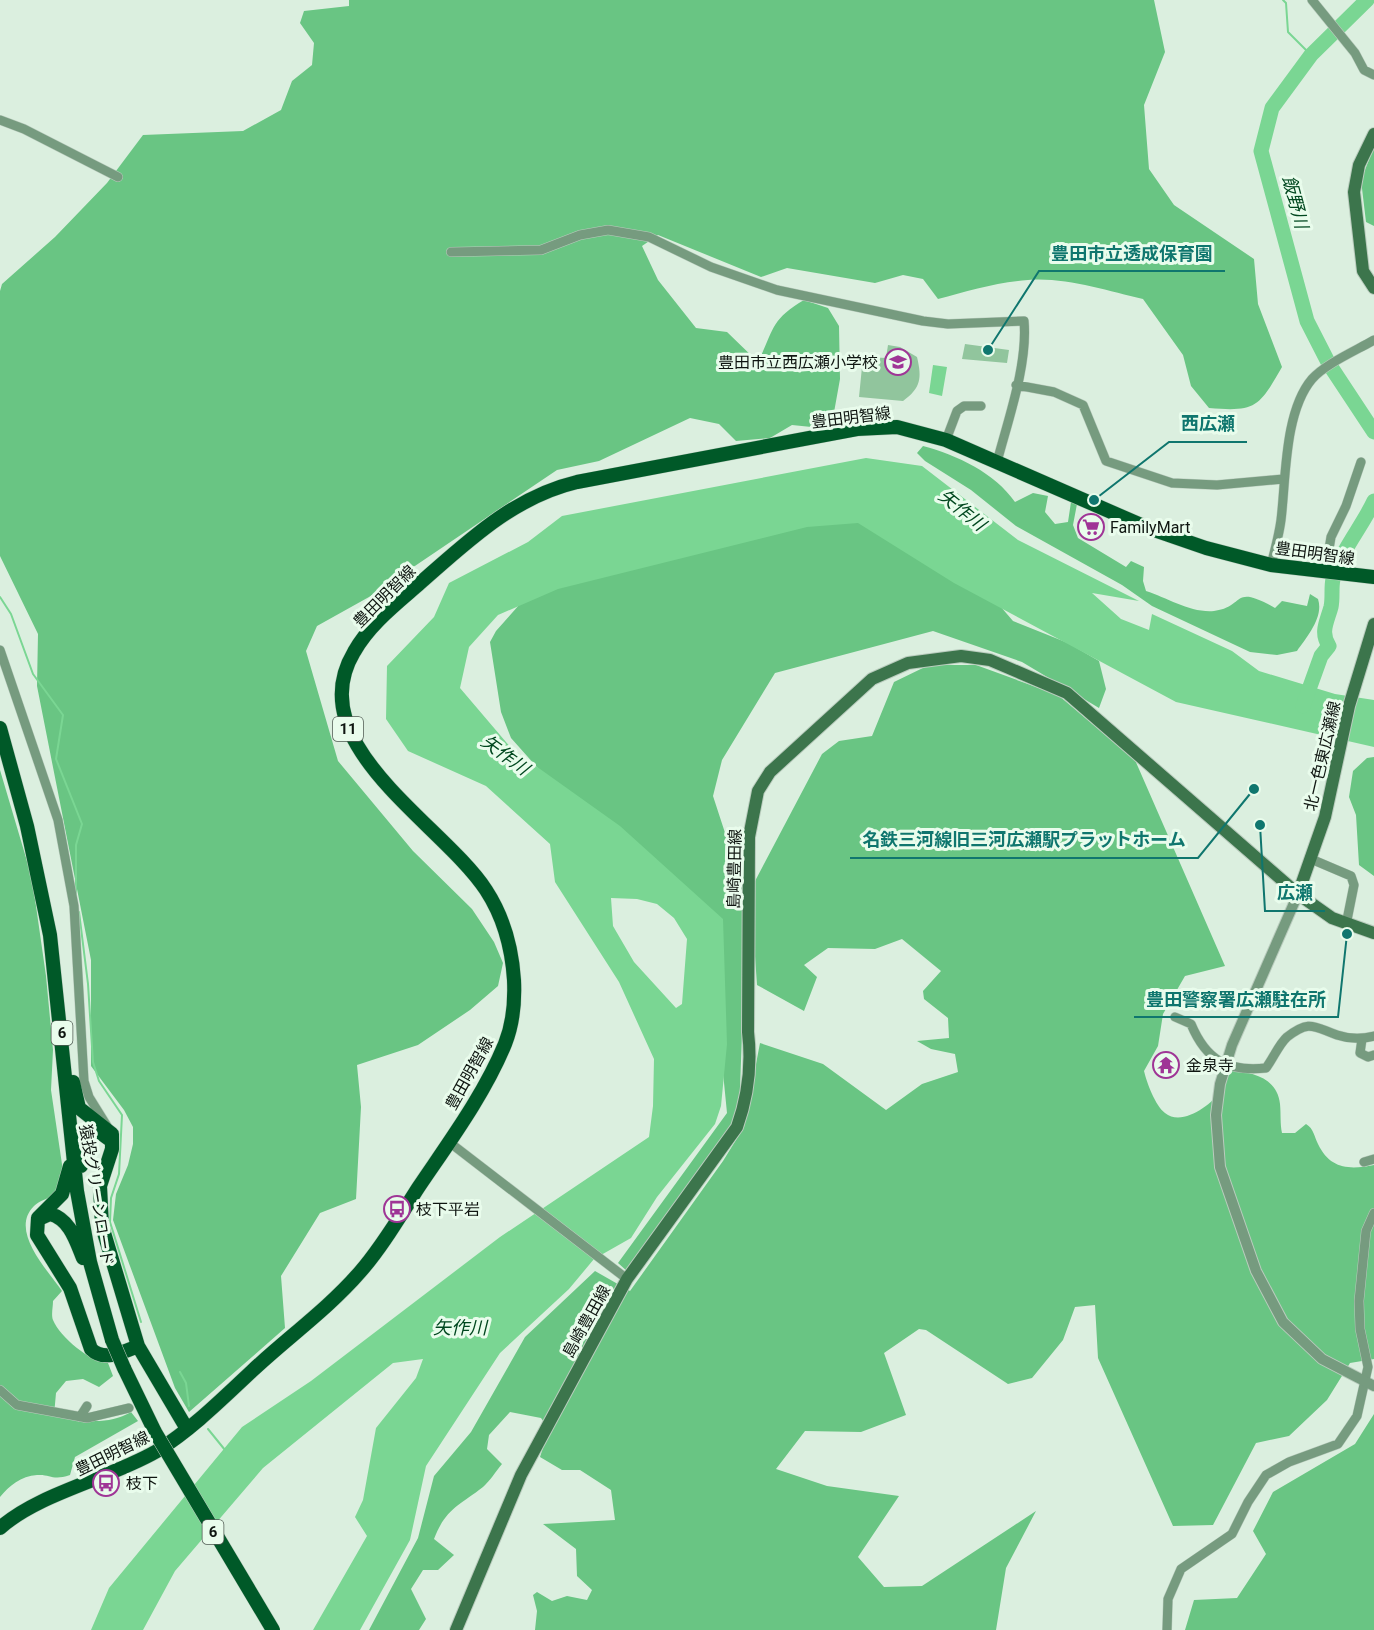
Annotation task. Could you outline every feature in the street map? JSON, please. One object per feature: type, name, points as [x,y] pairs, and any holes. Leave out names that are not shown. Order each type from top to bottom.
[{"type":"main road","points":[[1374,134],[1355,178],[1354,192],[1363,272],[1374,288]]},
{"type":"main road","name":"豊田明智線","points":[[0,1528],[21,1512],[103,1478],[157,1450],[187,1429],[361,1271],[449,1142],[492,1070],[508,1037],[514,993],[508,943],[499,914],[468,867],[360,754],[345,720],[341,697],[344,674],[353,653],[392,607],[499,517],[542,492],[577,482],[856,429],[897,427],[946,440],[1148,528],[1206,548],[1271,565],[1370,577]]},
{"type":"main road","name":"北一色東広瀬線","points":[[1298,894],[1325,817],[1359,671],[1374,624]]},
{"type":"main road","name":"島崎豊田線","points":[[456,1630],[521,1475],[624,1277],[730,1139],[746,1100],[751,1052],[748,1032],[749,837],[758,791],[777,765],[879,675],[908,663],[961,656],[990,660],[1067,693],[1298,894],[1332,918],[1346,925],[1374,933]]},
{"type":"main road","name":"猿投グリーンロード","points":[[0,728],[30,837],[51,935],[72,1151],[90,1262],[98,1296],[112,1340],[155,1432],[273,1630]]},
{"type":"main road","points":[[51,935],[63,992],[74,1088],[79,1108],[90,1119],[109,1130],[113,1140],[100,1186],[100,1216],[138,1346],[187,1429]]},
{"type":"main road","points":[[90,1262],[81,1164],[81,1146],[84,1137],[93,1132],[105,1135],[110,1143],[109,1155]]},
{"type":"main road","points":[[72,1151],[65,1188],[57,1200],[41,1213],[36,1223],[40,1241],[70,1288],[91,1349],[109,1356],[138,1346]]},
{"type":"main road","points":[[36,1223],[42,1216],[50,1214],[65,1222],[76,1240],[98,1296]]},
{"type":"street","points":[[1312,0],[1355,53],[1364,70],[1374,75]]},
{"type":"street","points":[[0,120],[24,129],[118,177]]},
{"type":"street","points":[[452,252],[541,250],[580,235],[608,230],[649,237],[711,267],[777,290],[932,322],[1024,321],[1025,333],[1016,385],[997,462]]},
{"type":"street","points":[[1271,565],[1281,521],[1282,479],[1290,436],[1303,394],[1313,377],[1374,340]]},
{"type":"street","points":[[1016,385],[1054,392],[1083,405],[1103,457],[1115,464],[1172,483],[1217,485],[1282,479]]},
{"type":"street","points":[[946,440],[957,411],[964,406],[981,406]]},
{"type":"street","points":[[1327,573],[1331,537],[1346,506],[1361,462]]},
{"type":"street","points":[[0,650],[58,820],[74,906],[84,1081],[89,1097],[109,1130]]},
{"type":"street","points":[[1311,859],[1351,876],[1354,885],[1346,925]]},
{"type":"street","points":[[1298,894],[1220,1084],[1216,1115],[1220,1167],[1256,1271],[1283,1322],[1322,1359],[1370,1384]]},
{"type":"street","points":[[1175,1017],[1191,1024],[1205,1051],[1215,1060],[1244,1070],[1266,1068],[1285,1039],[1307,1025],[1322,1027],[1338,1036],[1362,1039],[1374,1036]]},
{"type":"street","points":[[1362,1039],[1360,1053],[1368,1057],[1374,1055]]},
{"type":"street","points":[[449,1142],[624,1277]]},
{"type":"street","points":[[1167,1630],[1168,1599],[1180,1569],[1232,1534],[1248,1502],[1266,1475],[1289,1462],[1338,1444],[1357,1416],[1370,1384],[1360,1329],[1359,1301],[1366,1231],[1374,1213]]},
{"type":"street","points":[[0,1390],[17,1405],[80,1417],[97,1418],[129,1408]]},
{"type":"street","points":[[80,1417],[87,1406]]},
{"type":"shaded area","points":[[349,0],[1154,0],[1165,52],[1144,105],[1149,169],[1174,205],[1254,259],[1258,304],[1282,367],[1268,391],[1254,404],[1237,409],[1209,408],[1191,386],[1183,355],[1143,299],[1086,285],[1042,280],[994,285],[938,299],[923,279],[903,275],[875,283],[787,268],[761,277],[658,235],[642,246],[658,280],[696,328],[727,332],[758,362],[774,326],[793,307],[804,300],[828,308],[839,326],[840,379],[831,429],[792,425],[770,438],[736,441],[719,424],[690,418],[599,461],[557,470],[369,597],[317,626],[306,651],[338,761],[413,851],[472,909],[494,942],[503,963],[498,986],[470,1010],[418,1045],[357,1065],[361,1107],[356,1199],[320,1213],[281,1276],[285,1328],[189,1412],[175,1388],[113,1220],[116,1194],[128,1165],[133,1144],[133,1127],[124,1110],[91,1066],[91,960],[37,686],[38,634],[0,556],[0,291],[2,284],[55,237],[107,183],[143,135],[243,131],[281,110],[292,81],[312,65],[314,43],[300,23],[304,11],[349,6]]},
{"type":"shaded area","points":[[1374,147],[1374,226],[1366,222],[1361,180]]},
{"type":"shaded area","points":[[965,344],[1009,350],[1007,363],[962,359]]},
{"type":"shaded area","points":[[888,345],[900,347],[917,357],[920,377],[917,387],[903,401],[859,397],[862,367],[868,357],[886,358]]},
{"type":"shaded area","points":[[923,446],[949,454],[974,466],[997,482],[1015,502],[1033,493],[1048,496],[1045,512],[1055,524],[1068,522],[1071,502],[1077,504],[1073,525],[1078,538],[1126,567],[1131,561],[1144,567],[1143,581],[1146,591],[1196,610],[1205,611],[1224,609],[1245,597],[1251,597],[1275,608],[1282,601],[1307,606],[1310,594],[1318,599],[1317,620],[1297,651],[1277,655],[1250,652],[1152,606],[1122,585],[1016,526],[971,490],[925,461],[917,453]]},
{"type":"shaded area","points":[[872,516],[988,592],[1013,621],[1068,643],[1099,661],[1106,689],[1099,708],[1022,662],[933,631],[775,673],[722,760],[713,796],[743,888],[746,921],[739,1117],[628,1272],[618,1263],[727,1113],[719,1032],[721,929],[552,784],[511,738],[501,712],[490,642],[496,631],[527,596],[776,528]]},
{"type":"shaded area","points":[[929,665],[976,665],[1058,695],[1135,760],[1225,966],[1185,976],[1163,1014],[1158,1046],[1144,1071],[1149,1087],[1165,1113],[1172,1117],[1188,1116],[1203,1108],[1216,1097],[1228,1078],[1230,1069],[1247,1072],[1269,1082],[1274,1088],[1280,1104],[1282,1133],[1295,1133],[1306,1124],[1312,1130],[1328,1159],[1334,1163],[1348,1167],[1374,1165],[1374,1359],[1350,1363],[1327,1400],[1289,1436],[1256,1443],[1213,1525],[1173,1526],[1098,1358],[1095,1305],[1075,1307],[1063,1340],[1032,1378],[1008,1384],[926,1330],[919,1329],[884,1353],[906,1415],[861,1432],[805,1431],[776,1469],[827,1486],[899,1496],[858,1557],[884,1587],[922,1586],[1036,1511],[1006,1568],[996,1630],[535,1630],[537,1611],[533,1595],[537,1592],[552,1601],[567,1596],[587,1600],[592,1590],[577,1576],[576,1549],[543,1524],[615,1520],[611,1490],[580,1470],[562,1470],[540,1457],[549,1429],[541,1418],[510,1412],[489,1435],[487,1449],[502,1464],[483,1487],[448,1514],[434,1539],[454,1555],[438,1570],[423,1570],[411,1589],[426,1619],[419,1630],[369,1630],[418,1538],[434,1476],[471,1432],[525,1337],[595,1271],[630,1291],[723,1161],[744,1127],[760,1043],[823,1064],[886,1110],[922,1084],[958,1072],[955,1054],[931,1049],[917,1041],[949,1038],[948,1018],[924,999],[923,991],[941,971],[902,939],[875,949],[828,948],[804,965],[817,977],[804,1011],[757,985],[753,928],[754,883],[822,754],[839,741],[872,736],[894,682]]},
{"type":"shaded area","points":[[1374,757],[1374,876],[1359,865],[1356,815],[1349,797],[1353,771],[1367,758]]},
{"type":"shaded area","points":[[0,770],[32,878],[46,976],[53,1050],[51,1090],[63,1171],[55,1195],[34,1206],[27,1216],[28,1238],[40,1261],[62,1291],[53,1301],[52,1318],[57,1327],[76,1348],[101,1362],[108,1363],[113,1376],[99,1387],[83,1379],[66,1381],[56,1393],[54,1415],[103,1421],[131,1412],[138,1421],[75,1457],[70,1475],[26,1477],[11,1485],[0,1497]]},
{"type":"shaded area","points":[[1374,1414],[1374,1630],[1185,1630],[1194,1600],[1237,1598],[1266,1554],[1253,1531],[1273,1492],[1355,1444]]},
{"type":"water","points":[[933,365],[947,367],[942,396],[929,393]]},
{"type":"water","name":"矢作川","points":[[866,458],[922,466],[1018,540],[1139,601],[1092,593],[1121,619],[1149,630],[1152,614],[1232,651],[1259,671],[1335,694],[1374,700],[1374,747],[1176,702],[954,583],[858,523],[807,527],[558,589],[498,615],[469,647],[460,688],[512,749],[620,826],[723,919],[727,1044],[721,1106],[715,1124],[657,1197],[631,1238],[594,1259],[569,1289],[500,1353],[426,1466],[410,1540],[360,1630],[313,1630],[367,1536],[355,1517],[363,1500],[376,1428],[416,1378],[423,1359],[393,1363],[263,1468],[175,1571],[143,1630],[91,1630],[109,1588],[242,1427],[311,1381],[500,1237],[649,1137],[653,1106],[654,1059],[619,982],[555,882],[550,844],[486,786],[408,751],[386,719],[387,666],[434,617],[449,583],[528,542],[562,516]],"holes":[[[611,898],[637,899],[657,904],[674,918],[687,939],[682,1004],[676,1008],[634,962],[613,926]]]},
{"type":"waterway","points":[[1283,0],[1286,3],[1288,32],[1311,55]]},
{"type":"waterway","name":"飯野川","points":[[1367,0],[1311,55],[1272,108],[1261,151],[1307,321],[1329,364],[1374,432]]},
{"type":"waterway","name":"飯野川","points":[[1303,706],[1321,656],[1329,646],[1325,631],[1331,607],[1332,582],[1346,548],[1374,501]]},
{"type":"waterway","points":[[0,597],[11,614],[33,674],[63,715],[56,759],[82,824],[76,845],[76,895]]},
{"type":"waterway","points":[[79,912],[88,984],[93,1062],[99,1081],[122,1115],[119,1174],[111,1198],[110,1222],[141,1322]]},
{"type":"waterway","points":[[180,1372],[186,1383],[189,1406]]},
{"type":"waterway","points":[[208,1429],[225,1450]]},
{"type":"place","name":"豊田市立透成保育園","points":[[988,350]]},
{"type":"place","name":"豊田市立西広瀬小学校","points":[[898,362]]},
{"type":"place","name":"西広瀬","points":[[1094,500]]},
{"type":"place","name":"FamilyMart","points":[[1091,527]]},
{"type":"place","name":"名鉄三河線旧三河広瀬駅プラットホーム","points":[[1254,789]]},
{"type":"place","name":"広瀬","points":[[1260,825]]},
{"type":"place","name":"豊田警察署広瀬駐在所","points":[[1347,934]]},
{"type":"place","name":"金泉寺","points":[[1166,1065]]},
{"type":"place","name":"枝下平岩","points":[[397,1209]]},
{"type":"place","name":"枝下","points":[[106,1483]]}]
